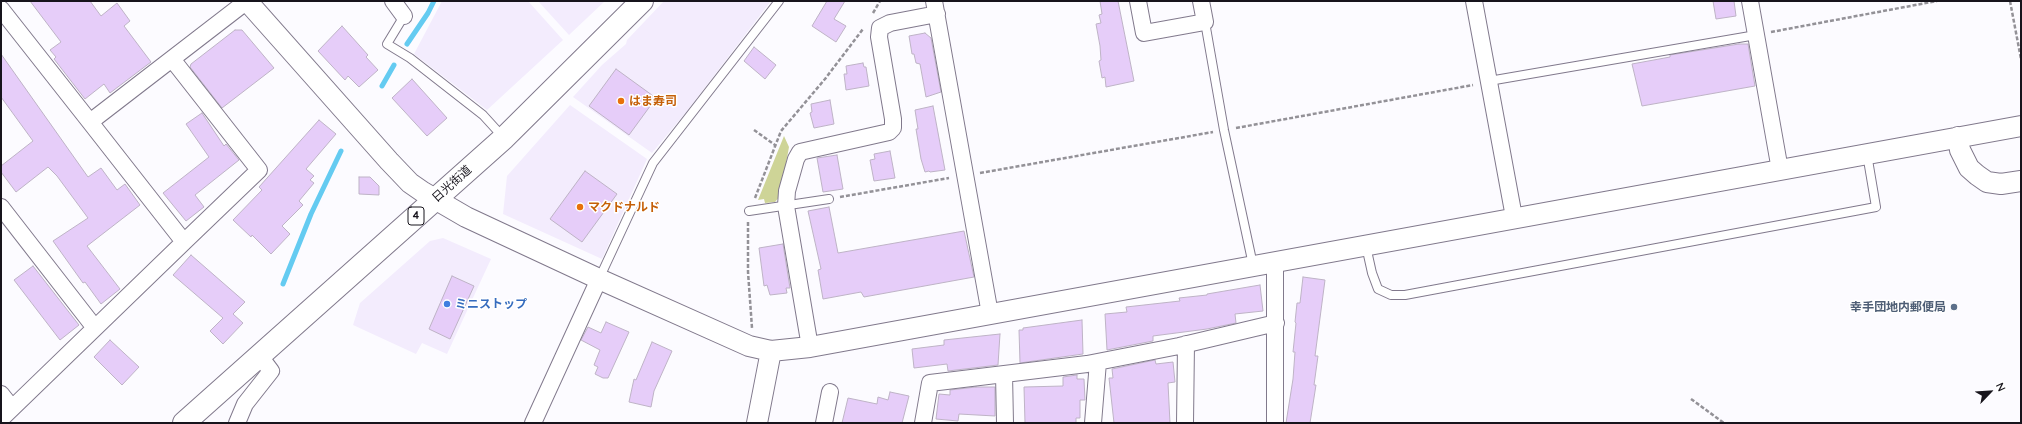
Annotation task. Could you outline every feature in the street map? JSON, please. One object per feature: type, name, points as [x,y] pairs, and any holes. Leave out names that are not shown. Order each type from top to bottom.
[{"type":"highway","name":"日光街道","points":[[184,423],[504,138],[642,1]]},
{"type":"street","points":[[90,122],[247,1],[410,183],[466,217],[598,279],[749,346],[771,351],[810,347],[1275,263],[1514,217],[2021,126]]},
{"type":"street","points":[[393,1],[404,16]]},
{"type":"street","points":[[1138,1],[1144,33],[1204,22],[1201,1]]},
{"type":"street","points":[[1474,1],[1514,217]]},
{"type":"street","points":[[1750,1],[1780,170]]},
{"type":"street","points":[[1,8],[184,242]]},
{"type":"street","points":[[810,347],[786,206],[787,191],[796,159],[800,152],[880,136],[889,132],[893,128],[893,119],[879,37],[880,28],[890,23],[936,8],[990,314]]},
{"type":"street","points":[[1,394],[7,414],[259,170],[172,59]]},
{"type":"street","points":[[1958,137],[1960,150],[1969,168],[1987,182],[2001,184],[2021,181]]},
{"type":"street","points":[[1,207],[95,328]]},
{"type":"street","points":[[1275,263],[1275,423]]},
{"type":"street","points":[[533,423],[598,279]]},
{"type":"street","points":[[923,423],[930,383],[1098,362],[1186,344],[1276,323]]},
{"type":"street","points":[[1185,423],[1186,344]]},
{"type":"street","points":[[757,423],[771,351]]},
{"type":"street","points":[[237,423],[245,404],[271,371],[259,355]]},
{"type":"street","points":[[1094,423],[1098,362]]},
{"type":"street","points":[[1004,374],[1005,423]]},
{"type":"street","points":[[824,423],[830,392]]},
{"type":"lane","points":[[598,279],[653,163],[779,1]]},
{"type":"lane","points":[[404,16],[387,44],[410,58],[483,115],[504,138]]},
{"type":"lane","points":[[1204,22],[1224,130],[1253,266]]},
{"type":"lane","points":[[1489,81],[1756,35]]},
{"type":"lane","points":[[1366,246],[1372,273],[1378,289],[1391,295],[1405,295],[1876,206],[1867,154]]},
{"type":"lane","points":[[749,211],[829,198]]},
{"type":"path","points":[[1756,35],[1937,1]]},
{"type":"path","points":[[2010,1],[2021,59]]},
{"type":"path","points":[[829,198],[1224,130],[1489,81]]},
{"type":"path","points":[[754,130],[776,145]]},
{"type":"path","points":[[1691,399],[1724,423]]},
{"type":"shaded area","points":[[442,1],[528,1],[563,40],[487,110],[414,54]]},
{"type":"shaded area","points":[[538,1],[605,1],[569,35]]},
{"type":"shaded area","points":[[664,1],[771,1],[687,111],[652,153],[573,97],[602,65],[626,44],[627,40]]},
{"type":"shaded area","points":[[570,105],[647,159],[602,259],[503,214],[507,176]]},
{"type":"shaded area","points":[[443,238],[491,259],[447,354],[422,343],[416,354],[353,325],[360,303],[430,241]]},
{"type":"green space","points":[[784,136],[789,147],[780,196],[775,202],[765,203],[764,199],[758,200]]},
{"type":"building","points":[[30,1],[90,1],[101,16],[117,3],[130,21],[124,26],[151,62],[110,93],[104,84],[85,99],[54,59],[56,57],[50,50],[61,42]]},
{"type":"building","points":[[827,1],[845,1],[834,19],[846,26],[836,42],[812,26]]},
{"type":"building","points":[[1100,1],[1118,1],[1134,81],[1106,87],[1105,77],[1102,78],[1099,61],[1101,60],[1100,46],[1096,24],[1101,23],[1099,15],[1102,14]]},
{"type":"building","points":[[1713,1],[1734,1],[1736,16],[1716,19]]},
{"type":"building","points":[[342,26],[368,55],[366,57],[378,70],[359,87],[348,76],[345,80],[318,51]]},
{"type":"building","points":[[235,30],[242,30],[274,68],[222,108],[190,67],[191,64]]},
{"type":"building","points":[[925,33],[931,38],[941,92],[926,97],[920,64],[916,63],[914,54],[912,54],[909,36]]},
{"type":"building","points":[[1739,44],[1748,44],[1755,86],[1642,106],[1632,64],[1670,57],[1670,55]]},
{"type":"building","points":[[754,47],[776,65],[765,79],[744,61]]},
{"type":"building","points":[[1,54],[88,177],[101,168],[117,190],[125,184],[140,205],[87,246],[120,289],[101,304],[85,282],[83,283],[53,241],[88,218],[57,176],[48,167],[16,192],[1,172],[1,166],[33,141],[1,97]]},
{"type":"building","points":[[863,63],[864,67],[866,67],[869,86],[846,90],[844,74],[847,74],[846,66]]},
{"type":"building","points":[[616,69],[656,98],[629,135],[589,106]]},
{"type":"building","points":[[412,79],[447,118],[427,136],[392,98]]},
{"type":"building","points":[[830,100],[834,124],[814,128],[810,113],[812,112],[811,104]]},
{"type":"building","points":[[933,106],[945,170],[925,172],[921,159],[916,129],[918,129],[915,110]]},
{"type":"building","points":[[202,113],[224,146],[226,144],[239,160],[195,195],[204,207],[186,221],[163,193],[209,157],[186,124]]},
{"type":"building","points":[[319,120],[336,134],[306,169],[314,176],[310,180],[314,183],[299,201],[303,205],[282,226],[290,234],[271,254],[252,235],[251,237],[233,220],[262,190],[259,187]]},
{"type":"building","points":[[890,151],[895,178],[874,181],[870,160],[875,159],[874,154]]},
{"type":"building","points":[[837,155],[843,189],[823,192],[817,158]]},
{"type":"building","points":[[585,171],[617,194],[582,242],[550,219]]},
{"type":"building","points":[[359,177],[370,177],[379,186],[379,195],[359,194]]},
{"type":"building","points":[[829,207],[838,253],[964,231],[974,277],[864,297],[861,292],[823,299],[818,270],[821,269],[808,211]]},
{"type":"building","points":[[783,244],[790,288],[786,288],[787,293],[770,295],[767,285],[764,286],[759,248]]},
{"type":"building","points":[[191,255],[245,302],[233,314],[243,323],[223,344],[210,331],[223,318],[173,275]]},
{"type":"building","points":[[33,266],[79,325],[60,340],[14,280]]},
{"type":"building","points":[[452,276],[474,286],[450,339],[429,329]]},
{"type":"building","points":[[1303,277],[1325,280],[1315,356],[1318,356],[1314,385],[1316,385],[1310,423],[1286,423],[1293,379],[1295,352],[1293,352],[1297,303],[1300,303]]},
{"type":"building","points":[[1260,285],[1263,311],[1235,314],[1236,323],[1207,329],[1153,336],[1153,341],[1107,350],[1105,314],[1127,312],[1126,307],[1180,301],[1179,298],[1207,295]]},
{"type":"building","points":[[1082,320],[1083,354],[1020,363],[1019,330],[1023,330],[1023,328]]},
{"type":"building","points":[[606,322],[629,332],[608,378],[603,378],[595,374],[598,367],[594,365],[600,350],[581,340],[588,327],[601,333]]},
{"type":"building","points":[[1000,334],[998,365],[948,371],[947,364],[914,368],[912,349],[944,345],[944,340]]},
{"type":"building","points":[[110,340],[139,367],[122,385],[94,357]]},
{"type":"building","points":[[652,342],[672,351],[654,391],[651,407],[629,402],[634,379],[636,380]]},
{"type":"building","points":[[1155,360],[1156,364],[1173,362],[1175,382],[1168,383],[1170,423],[1114,423],[1109,378],[1113,378],[1112,369]]},
{"type":"building","points":[[1077,375],[1077,379],[1084,379],[1085,400],[1080,400],[1080,418],[1076,418],[1076,423],[1025,423],[1024,387],[1063,386],[1063,377]]},
{"type":"building","points":[[976,387],[995,387],[995,416],[959,414],[958,421],[936,419],[939,394],[950,395],[950,390]]},
{"type":"building","points":[[890,392],[909,396],[902,423],[842,423],[848,398],[877,404],[878,397],[888,400]]},
{"type":"waterway","points":[[407,44],[428,13],[434,1]]},
{"type":"waterway","points":[[382,86],[394,65]]},
{"type":"waterway","points":[[283,284],[311,214],[341,151]]},
{"type":"place","name":"はま寿司","points":[[621,101]]},
{"type":"place","name":"マクドナルド","points":[[580,207]]},
{"type":"place","name":"ミニストップ","points":[[447,304]]},
{"type":"place","name":"幸手団地内郵便局","points":[[1954,307]]}]
